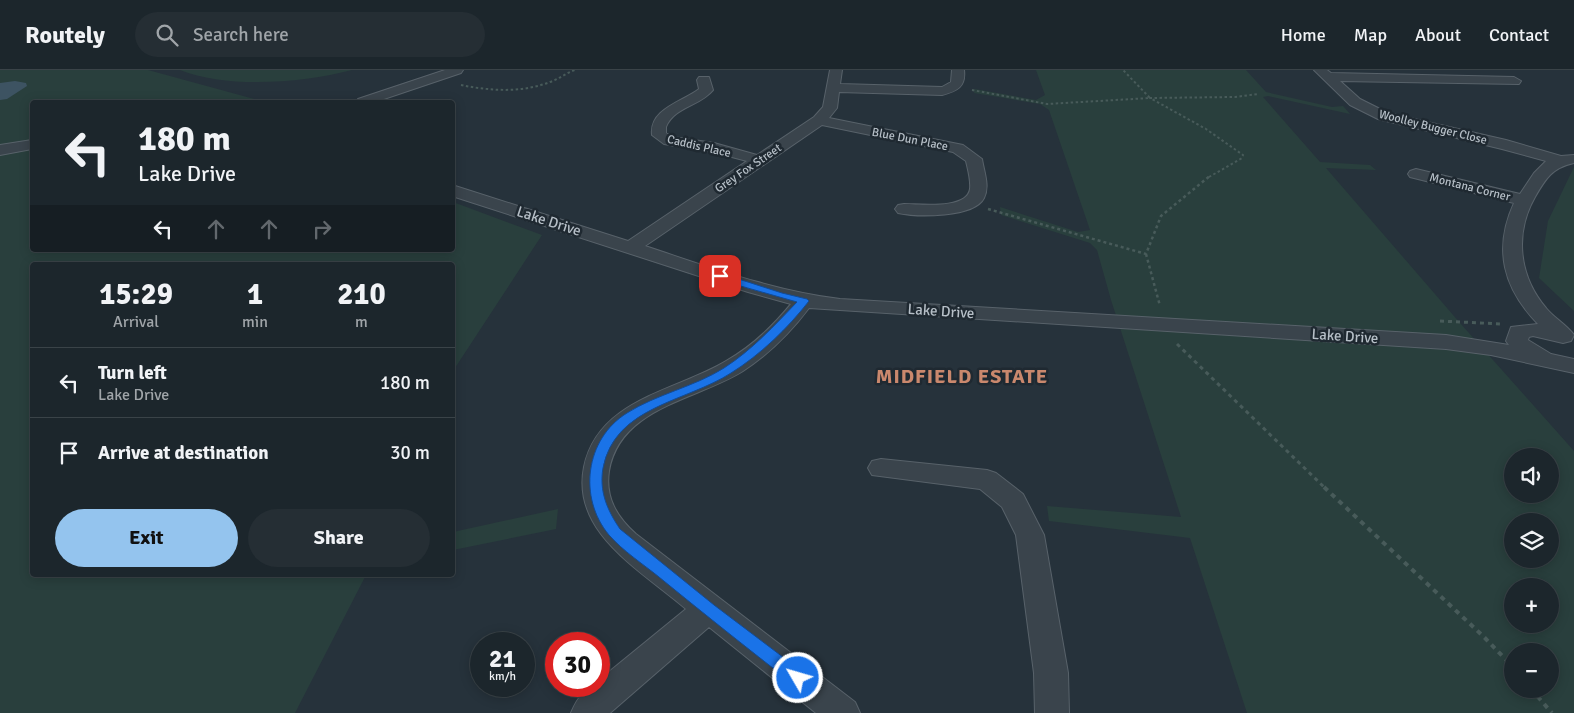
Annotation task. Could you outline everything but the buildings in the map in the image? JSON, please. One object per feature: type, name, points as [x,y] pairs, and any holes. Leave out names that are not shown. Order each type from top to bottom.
[{"type":"street","points":[[351,100],[418,70]]},
{"type":"street","points":[[369,100],[457,70]]},
{"type":"street","name":"Grey Fox Street","points":[[632,247],[819,120],[830,108],[836,70]]},
{"type":"street","points":[[834,88],[932,91],[954,87],[960,81],[958,70]]},
{"type":"street","points":[[1323,73],[1514,81]]},
{"type":"street","name":"Woolley Bugger Close","points":[[1323,73],[1355,102],[1383,116],[1567,159]]},
{"type":"street","name":"Caddis Place","points":[[704,80],[706,90],[664,116],[658,126],[659,135],[669,140],[714,148],[760,160]]},
{"type":"street","name":"Blue Dun Place","points":[[819,120],[965,151],[974,159],[978,190],[975,199],[969,204]]},
{"type":"street","points":[[0,150],[30,145]]},
{"type":"street","points":[[1567,159],[1554,162],[1542,173],[1524,200],[1512,236],[1511,253],[1523,291],[1526,312],[1518,341],[1522,347],[1540,358],[1571,367]]},
{"type":"street","name":"Montana Corner","points":[[1416,174],[1524,200]]},
{"type":"street","name":"Lake Drive","points":[[455,191],[755,288],[804,301],[840,305],[1446,342],[1491,348],[1540,358]]},
{"type":"street","points":[[904,209],[948,208],[969,204]]},
{"type":"street","points":[[1523,291],[1536,309],[1569,338]]},
{"type":"street","points":[[804,301],[765,342],[727,371],[631,416],[609,438],[600,454],[595,478],[598,500],[603,515],[615,532],[708,609],[843,713]]},
{"type":"street","name":"Lake Drive","points":[[1446,342],[1533,330],[1569,338]]},
{"type":"street","points":[[881,468],[987,480],[1013,501],[1030,535],[1051,673],[1052,713]]},
{"type":"street","points":[[588,713],[601,699],[708,609]]},
{"type":"path","points":[[436,78],[469,87],[506,91],[548,83],[565,73],[576,70]]},
{"type":"path","points":[[1122,70],[1150,98],[1206,129],[1242,155],[1242,158],[1216,171],[1161,216],[1146,254],[1166,325],[1179,348],[1504,658]]},
{"type":"path","points":[[954,87],[1047,104],[1150,98],[1235,97],[1258,94]]},
{"type":"path","points":[[969,204],[1146,254]]},
{"type":"path","points":[[1434,320],[1520,331]]},
{"type":"path","points":[[1539,698],[1552,713]]},
{"type":"green space","points":[[0,70],[148,70],[258,100],[30,100],[30,252],[455,252],[455,203],[542,235],[455,368],[455,262],[30,262],[30,577],[365,577],[295,713],[0,713]]},
{"type":"green space","points":[[180,70],[352,70],[332,75],[288,81],[242,82],[199,76]]},
{"type":"green space","points":[[1036,70],[1246,70],[1266,92],[1332,107],[1343,106],[1350,114],[1268,96],[1263,97],[1320,162],[1370,165],[1376,170],[1326,168],[1574,451],[1574,713],[1247,713],[1190,538],[1049,521],[1047,506],[1181,517],[1111,300],[1097,250],[1090,243],[1001,215],[1000,207],[1078,232],[1090,230],[1049,110],[1040,104],[974,93],[975,89],[1036,100],[1045,95]]},
{"type":"green space","points":[[1574,167],[1574,311],[1539,278],[1548,221]]},
{"type":"green space","points":[[558,509],[556,529],[455,550],[455,532]]},
{"type":"water","points":[[15,81],[26,83],[27,86],[7,99],[0,100],[0,83]]},
{"type":"district","name":"MIDFIELD ESTATE","points":[[962,376]]},
{"type":"route","points":[[720,276],[780,296],[804,301],[765,342],[727,371],[644,409],[620,425],[609,438],[600,454],[595,478],[598,500],[603,515],[615,532],[708,609],[798,678]]}]
